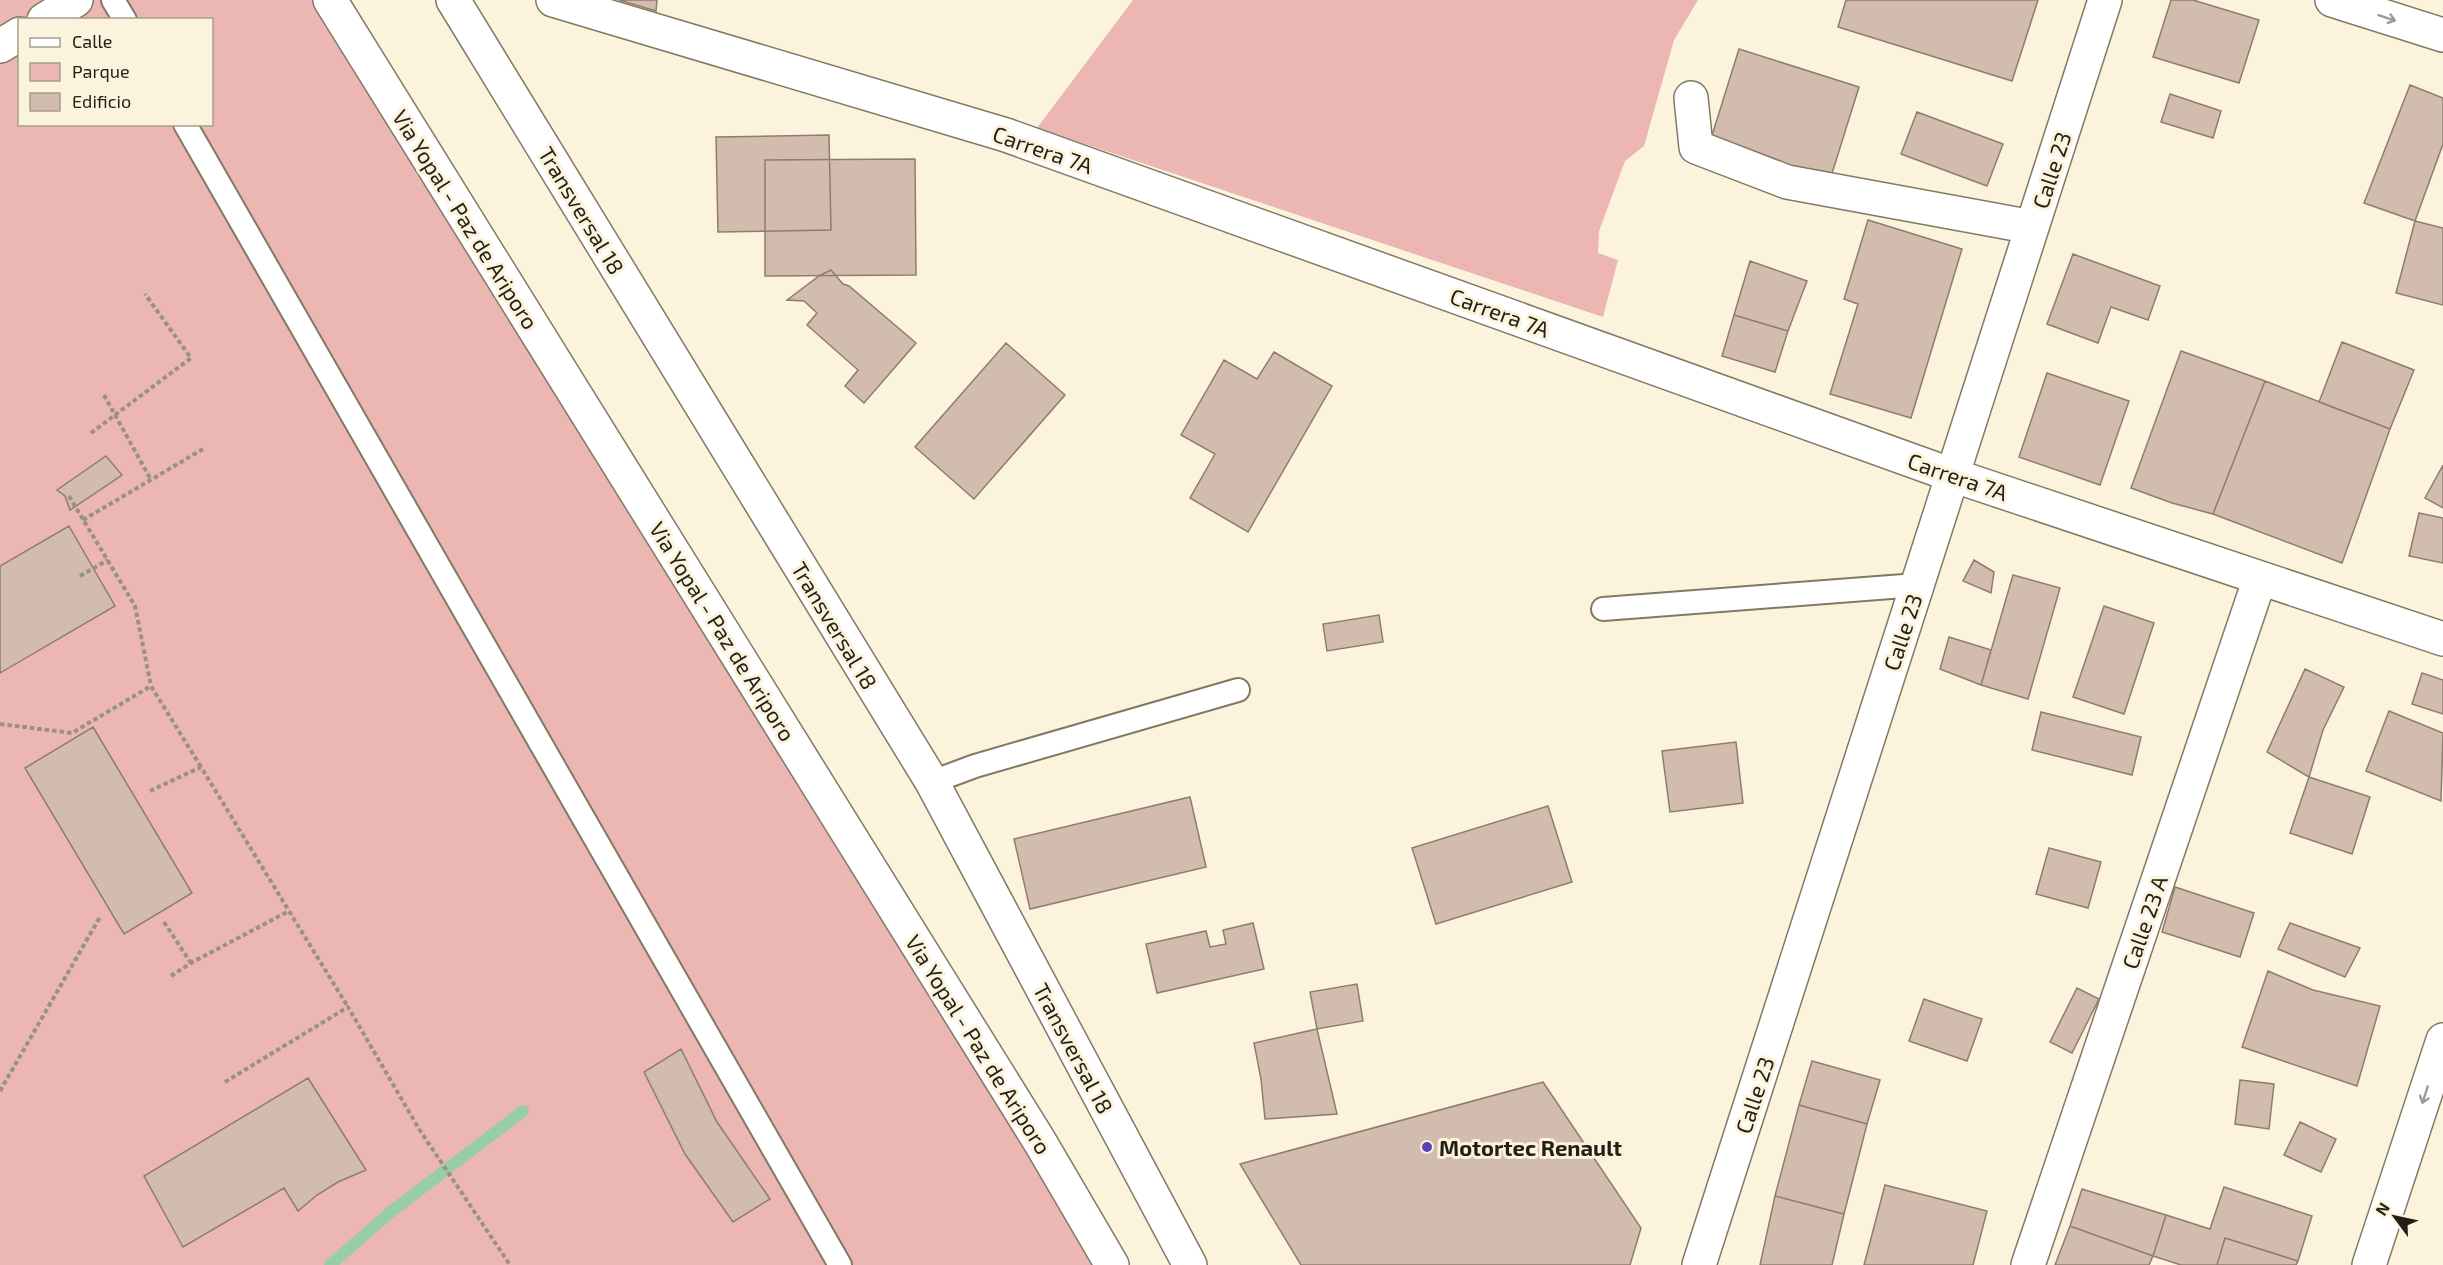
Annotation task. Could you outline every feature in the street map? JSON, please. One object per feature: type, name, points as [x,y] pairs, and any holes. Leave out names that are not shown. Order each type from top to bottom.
[{"type":"street","points":[[47,18],[76,0]]},
{"type":"street","name":"Via Yopal - Paz de Ariporo","points":[[330,0],[1034,1132],[1112,1265]]},
{"type":"street","name":"Transversal 18","points":[[453,0],[932,782],[1190,1265]]},
{"type":"street","name":"Carrera 7A","points":[[554,0],[1006,135],[1952,475],[2443,639]]},
{"type":"street","name":"Calle 23","points":[[1699,1265],[2105,0]]},
{"type":"street","points":[[2332,0],[2443,35]]},
{"type":"street","points":[[0,46],[18,35]]},
{"type":"street","points":[[1691,98],[1696,147],[1787,182],[2032,227]]},
{"type":"street","name":"Calle 23 A","points":[[2028,1265],[2260,578]]},
{"type":"street","points":[[2369,1265],[2443,1040]]},
{"type":"lane","points":[[113,0],[124,18]]},
{"type":"lane","points":[[186,126],[840,1265]]},
{"type":"lane","points":[[1603,609],[1917,585]]},
{"type":"lane","points":[[932,782],[975,766],[1238,690]]},
{"type":"path","points":[[91,433],[191,358],[145,294]]},
{"type":"path","points":[[104,395],[150,478]]},
{"type":"path","points":[[83,520],[150,478],[203,449]]},
{"type":"path","points":[[69,496],[135,606],[151,686],[348,1007],[419,1129],[510,1265]]},
{"type":"path","points":[[80,576],[108,560]]},
{"type":"path","points":[[0,724],[72,733],[151,686]]},
{"type":"path","points":[[150,791],[201,767]]},
{"type":"path","points":[[171,976],[289,911]]},
{"type":"path","points":[[0,1091],[100,917]]},
{"type":"path","points":[[164,922],[191,963]]},
{"type":"path","points":[[225,1082],[348,1007]]},
{"type":"green space","points":[[0,0],[351,0],[1053,1137],[1126,1265],[0,1265]]},
{"type":"green space","points":[[1133,0],[1698,0],[1674,40],[1644,146],[1625,161],[1599,231],[1598,253],[1618,260],[1603,317],[1037,128]]},
{"type":"building","points":[[619,0],[657,0],[656,11]]},
{"type":"building","points":[[1846,0],[2038,0],[2012,81],[1838,27]]},
{"type":"building","points":[[2171,0],[2193,0],[2259,20],[2239,83],[2153,57]]},
{"type":"building","points":[[1739,49],[1859,87],[1829,183],[1709,145]]},
{"type":"building","points":[[2410,85],[2443,98],[2443,144],[2415,221],[2364,203]]},
{"type":"building","points":[[2170,94],[2221,111],[2213,138],[2161,122]]},
{"type":"building","points":[[1917,112],[2003,144],[1987,186],[1901,154]]},
{"type":"building","points":[[829,135],[831,230],[718,232],[716,137]]},
{"type":"building","points":[[915,159],[916,275],[765,276],[765,160]]},
{"type":"building","points":[[1868,220],[1962,249],[1911,418],[1830,394],[1858,304],[1844,299]]},
{"type":"building","points":[[2415,221],[2443,228],[2443,305],[2396,293]]},
{"type":"building","points":[[2073,254],[2160,286],[2148,320],[2111,307],[2098,343],[2047,324]]},
{"type":"building","points":[[1750,261],[1807,281],[1788,331],[1734,315]]},
{"type":"building","points":[[831,270],[843,284],[849,286],[916,343],[864,403],[845,386],[858,370],[807,325],[817,313],[804,301],[787,300],[819,276]]},
{"type":"building","points":[[1734,315],[1788,331],[1775,372],[1722,356]]},
{"type":"building","points":[[2342,342],[2414,370],[2390,429],[2319,402]]},
{"type":"building","points":[[1006,343],[1065,395],[974,499],[915,447]]},
{"type":"building","points":[[2181,351],[2265,381],[2213,514],[2172,503],[2131,488]]},
{"type":"building","points":[[1274,352],[1332,386],[1248,532],[1190,498],[1215,454],[1181,435],[1224,360],[1257,379]]},
{"type":"building","points":[[2047,373],[2129,401],[2100,485],[2019,457]]},
{"type":"building","points":[[2265,381],[2390,429],[2342,563],[2213,514]]},
{"type":"building","points":[[106,456],[122,475],[70,510],[65,496],[57,490]]},
{"type":"building","points":[[2443,465],[2443,508],[2425,498]]},
{"type":"building","points":[[2419,513],[2443,518],[2443,563],[2409,556]]},
{"type":"building","points":[[69,526],[115,606],[0,673],[0,566]]},
{"type":"building","points":[[1974,560],[1994,572],[1991,593],[1963,581]]},
{"type":"building","points":[[2013,575],[2060,588],[2028,699],[1981,685]]},
{"type":"building","points":[[2104,606],[2154,623],[2124,714],[2073,697]]},
{"type":"building","points":[[1379,615],[1383,642],[1327,651],[1323,624]]},
{"type":"building","points":[[1949,637],[1991,650],[1981,685],[1940,669]]},
{"type":"building","points":[[2305,669],[2344,687],[2323,730],[2309,777],[2267,752]]},
{"type":"building","points":[[2422,673],[2443,680],[2443,714],[2412,704]]},
{"type":"building","points":[[2389,711],[2443,733],[2441,801],[2366,771]]},
{"type":"building","points":[[2041,712],[2141,737],[2132,775],[2032,750]]},
{"type":"building","points":[[93,727],[192,893],[124,934],[25,768]]},
{"type":"building","points":[[1736,742],[1743,803],[1670,812],[1662,751]]},
{"type":"building","points":[[2309,777],[2370,797],[2352,854],[2290,833]]},
{"type":"building","points":[[1190,797],[1206,867],[1030,909],[1014,839]]},
{"type":"building","points":[[1548,806],[1572,882],[1436,924],[1412,848]]},
{"type":"building","points":[[2049,848],[2101,862],[2088,908],[2036,894]]},
{"type":"building","points":[[2175,887],[2254,913],[2240,957],[2162,932]]},
{"type":"building","points":[[1253,923],[1264,969],[1157,993],[1146,944],[1206,931],[1210,947],[1226,944],[1223,930]]},
{"type":"building","points":[[2290,923],[2360,948],[2345,977],[2278,949]]},
{"type":"building","points":[[2268,971],[2313,990],[2380,1006],[2357,1086],[2242,1047]]},
{"type":"building","points":[[1357,984],[1363,1021],[1317,1029],[1310,992]]},
{"type":"building","points":[[2077,988],[2099,999],[2072,1053],[2050,1042]]},
{"type":"building","points":[[1924,999],[1982,1019],[1967,1061],[1909,1041]]},
{"type":"building","points":[[1317,1029],[1337,1114],[1265,1119],[1254,1043]]},
{"type":"building","points":[[681,1049],[717,1122],[770,1199],[733,1222],[685,1154],[644,1072]]},
{"type":"building","points":[[1812,1061],[1880,1080],[1867,1124],[1799,1105]]},
{"type":"building","points":[[308,1078],[366,1170],[338,1182],[317,1195],[298,1211],[284,1188],[183,1247],[144,1176]]},
{"type":"building","points":[[2240,1080],[2274,1084],[2269,1129],[2235,1124]]},
{"type":"building","points":[[1543,1082],[1641,1228],[1630,1265],[1301,1265],[1240,1164]]},
{"type":"building","points":[[1799,1105],[1867,1124],[1844,1214],[1775,1196]]},
{"type":"building","points":[[2300,1122],[2336,1139],[2321,1172],[2284,1155]]},
{"type":"building","points":[[1885,1185],[1987,1211],[1973,1265],[1864,1265]]},
{"type":"building","points":[[2224,1187],[2312,1216],[2298,1261],[2225,1238],[2217,1265],[2181,1265],[2153,1256],[2166,1215],[2210,1229]]},
{"type":"building","points":[[2082,1189],[2166,1215],[2153,1256],[2070,1226]]},
{"type":"building","points":[[1775,1196],[1844,1214],[1832,1265],[1760,1265]]},
{"type":"building","points":[[2070,1226],[2153,1256],[2149,1265],[2055,1265]]},
{"type":"building","points":[[2225,1238],[2298,1261],[2296,1265],[2217,1265]]},
{"type":"waterway","points":[[330,1265],[392,1211],[523,1111]]},
{"type":"place","name":"Motortec Renault","points":[[1427,1147]]}]
